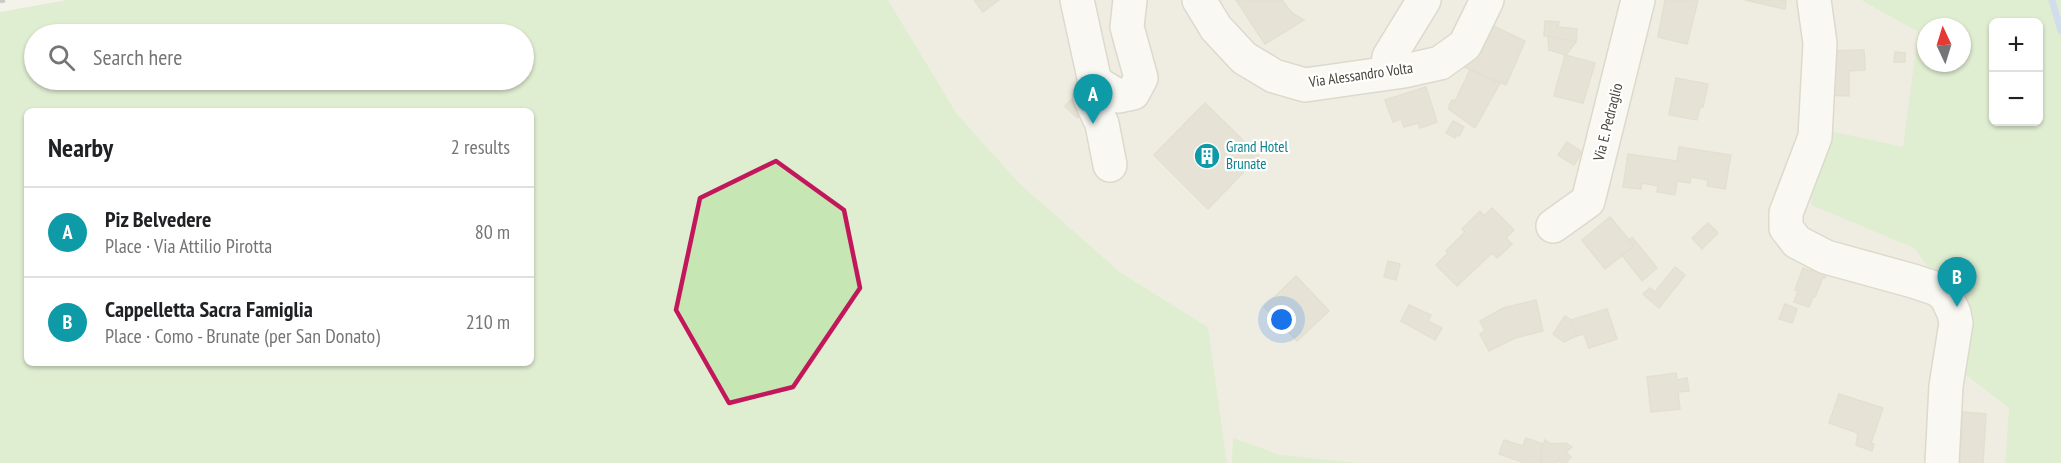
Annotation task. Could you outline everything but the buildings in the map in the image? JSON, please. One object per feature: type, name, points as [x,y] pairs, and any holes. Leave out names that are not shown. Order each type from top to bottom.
[{"type":"street","points":[[1077,0],[1095,82],[1090,98],[1102,124],[1110,165]]},
{"type":"street","points":[[1095,82],[1118,96],[1133,93],[1141,78],[1127,27],[1131,0]]},
{"type":"street","name":"Via Alessandro Volta","points":[[1199,0],[1216,28],[1244,58],[1274,76],[1305,85],[1440,63],[1465,45],[1487,0]]},
{"type":"street","points":[[1387,72],[1389,57],[1424,0]]},
{"type":"street","name":"Via E. Pedraglio","points":[[1553,226],[1588,201],[1638,0]]},
{"type":"street","points":[[1814,0],[1821,43],[1815,137],[1786,213],[1786,228],[1797,242],[1826,256],[1937,289],[1946,296],[1956,323],[1946,386],[1942,463]]},
{"type":"highlighted area","points":[[776,161],[844,210],[860,288],[793,387],[729,403],[676,310],[700,198]]},
{"type":"shaded area","points":[[888,0],[1192,0],[1221,53],[1257,86],[1315,97],[1448,67],[1494,0],[1861,0],[1917,31],[1903,148],[1811,205],[1914,248],[1963,316],[1966,375],[2009,408],[2005,463],[1227,463],[1208,327],[1120,272],[1020,184],[957,114]]},
{"type":"shaded area","points":[[1220,0],[1419,0],[1375,58],[1314,72],[1249,45]]},
{"type":"shaded area","points":[[1428,0],[1480,0],[1448,44],[1404,58]]},
{"type":"green space","points":[[67,0],[888,0],[957,114],[1020,184],[1120,272],[1208,327],[1227,463],[0,463],[0,12]]},
{"type":"green space","points":[[1861,0],[2061,0],[2061,463],[2005,463],[2009,408],[1966,375],[1963,316],[1914,248],[1811,205],[1816,128],[1903,147],[1917,40],[1917,72],[1971,72],[1971,18],[1917,18],[1917,31]]},
{"type":"green space","points":[[1233,438],[1280,455],[1359,463],[1232,463]]},
{"type":"waterway","points":[[2052,0],[2061,31]]},
{"type":"railway","points":[[0,1],[5,0]]},
{"type":"place","name":"Piz Belvedere","points":[[1093,124]]},
{"type":"place","name":"Grand Hotel Brunate","points":[[1207,156]]},
{"type":"place","name":"Cappelletta Sacra Famiglia","points":[[1957,307]]}]
